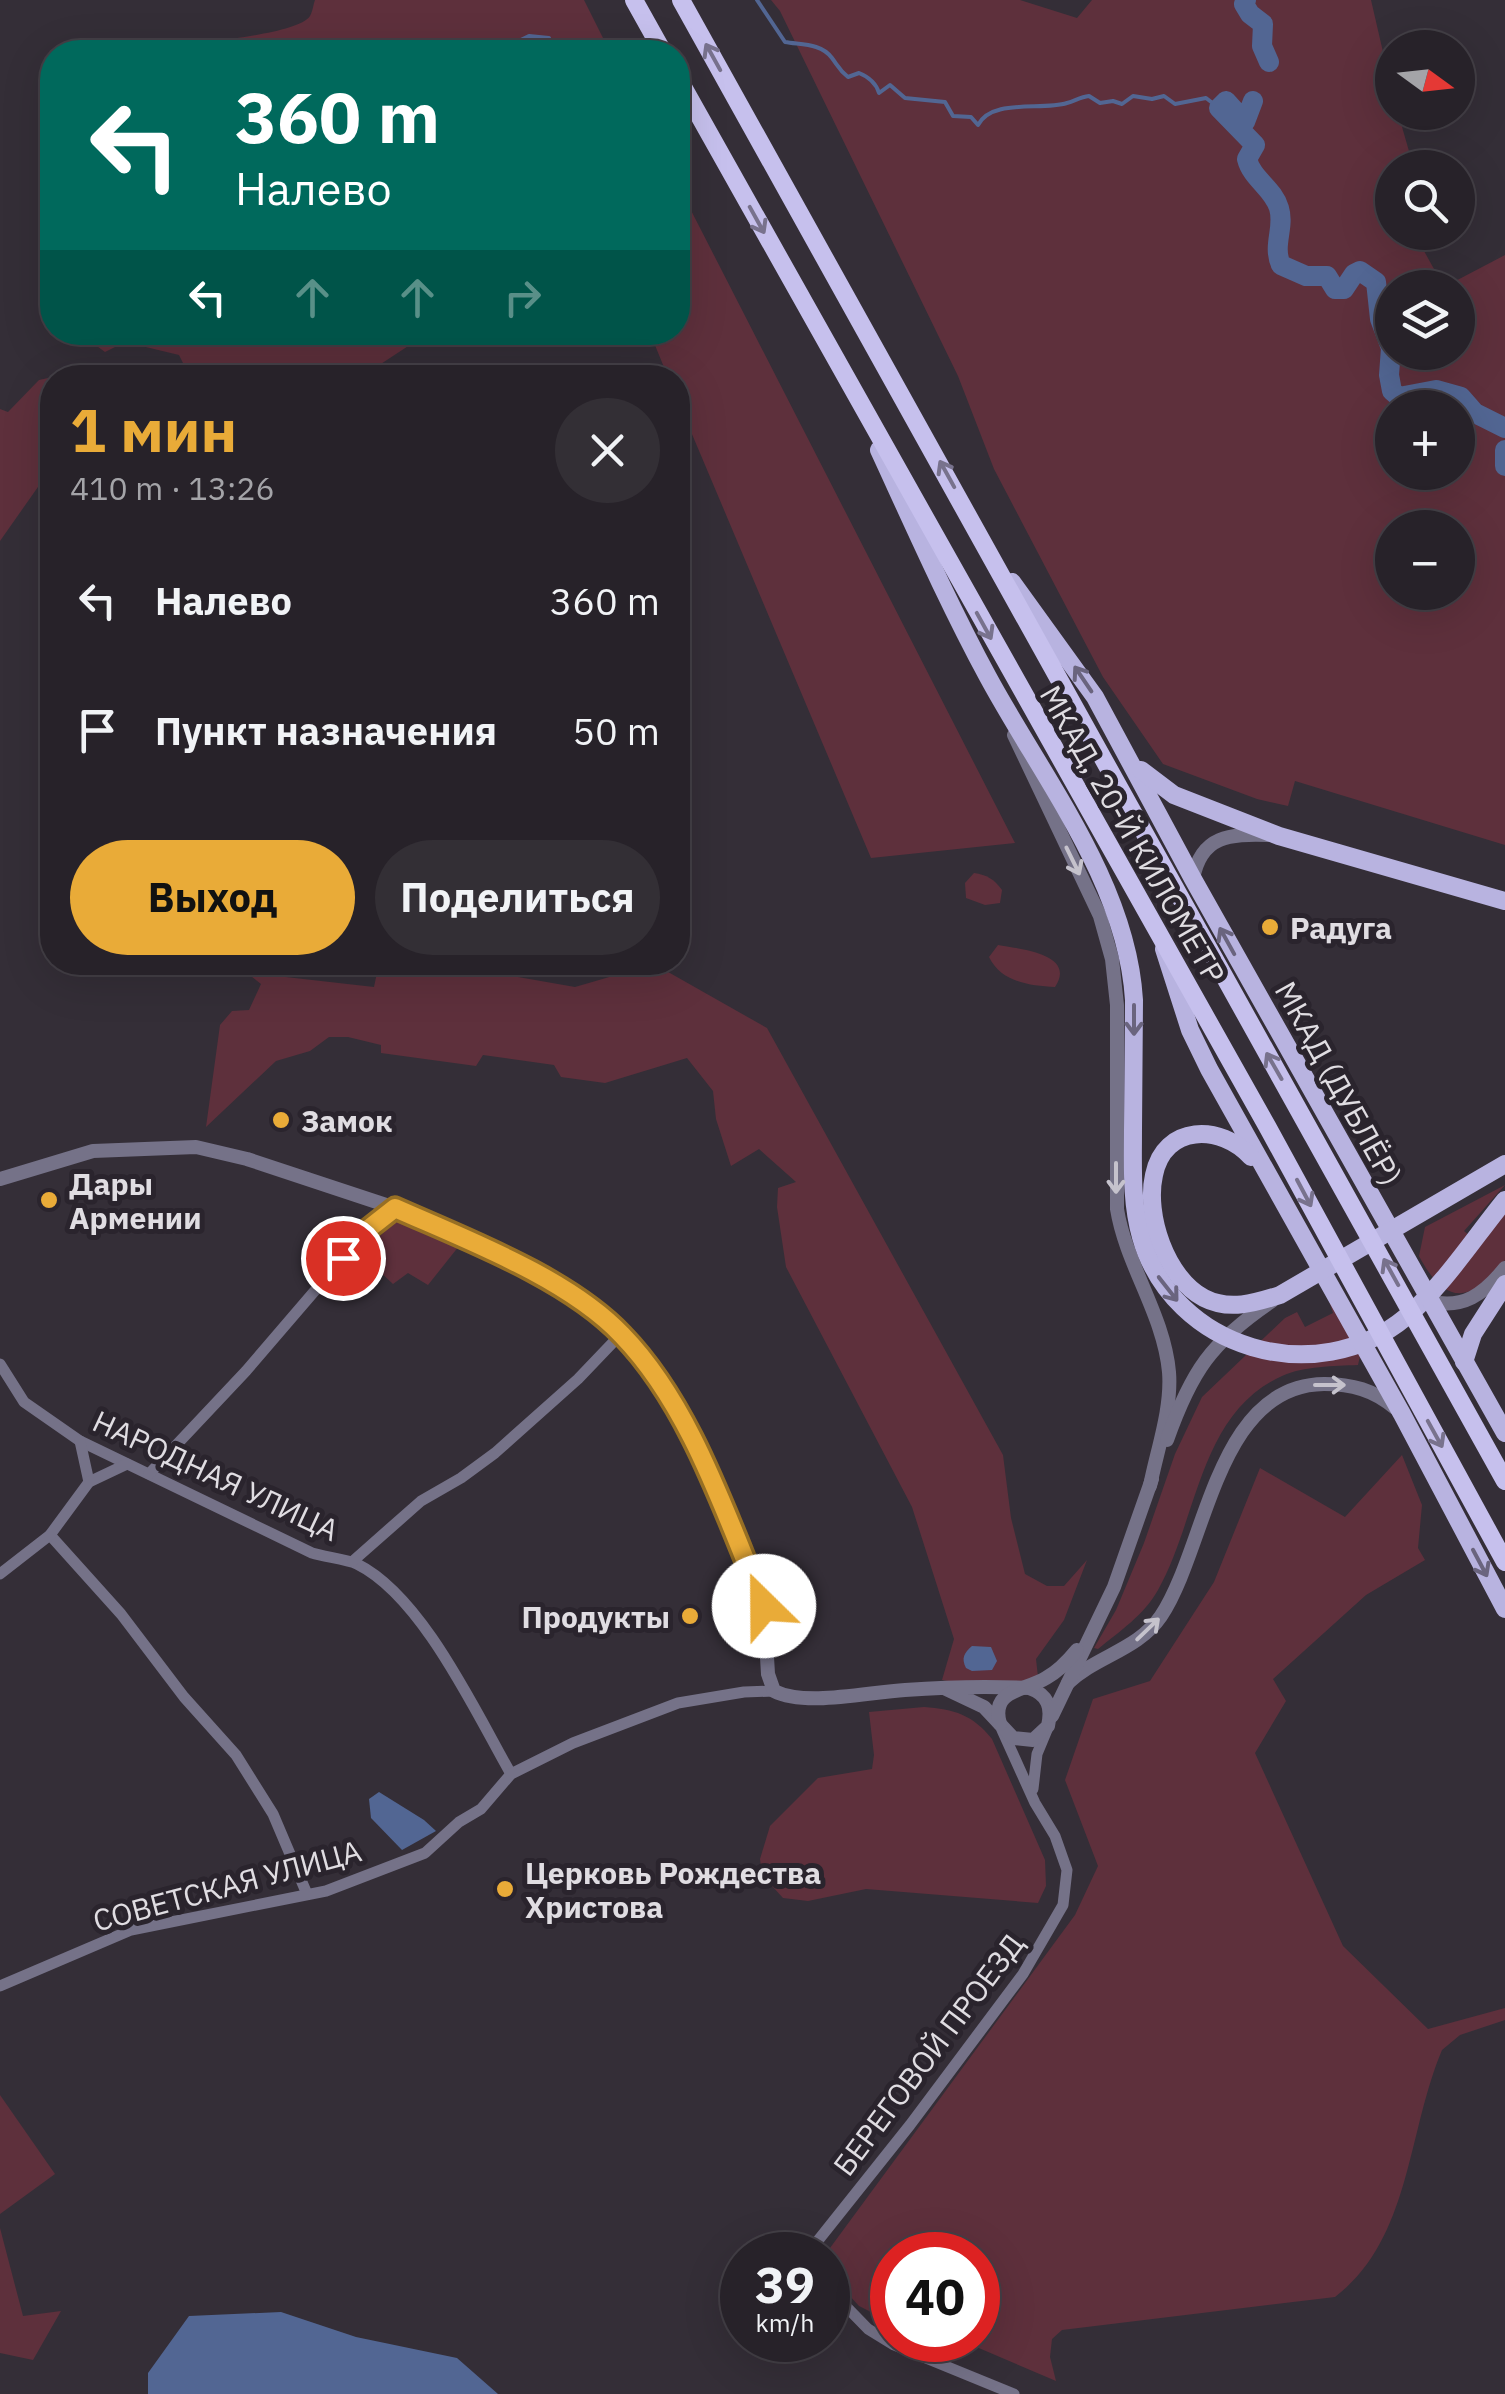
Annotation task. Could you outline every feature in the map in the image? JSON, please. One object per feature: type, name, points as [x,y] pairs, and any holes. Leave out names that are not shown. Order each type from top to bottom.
[{"type":"highway","points":[[634,0],[656,40]]},
{"type":"highway","name":"МКАД, 20-Й КИЛОМЕТР","points":[[681,0],[1505,1481]]},
{"type":"highway","name":"МКАД, 20-Й КИЛОМЕТР","points":[[690,99],[1267,1126],[1505,1562]]},
{"type":"main road","points":[[850,389],[988,677],[1102,879],[1128,951],[1134,1000],[1134,1200],[1146,1254],[1169,1292],[1186,1311],[1240,1345],[1291,1356],[1341,1350],[1384,1332],[1427,1296],[1505,1200]]},
{"type":"main road","name":"МКАД (ДУБЛЁР)","points":[[995,559],[1096,697],[1193,879],[1505,1433]]},
{"type":"main road","points":[[1133,763],[1174,795],[1279,836],[1505,901]]},
{"type":"main road","points":[[1163,944],[1190,1030],[1266,1175],[1402,1414],[1505,1610]]},
{"type":"main road","points":[[1266,1175],[1236,1143],[1212,1133],[1198,1134],[1170,1146],[1158,1162],[1152,1190],[1158,1229],[1182,1279],[1205,1299],[1238,1306],[1280,1295],[1505,1164]]},
{"type":"main road","points":[[1464,1362],[1473,1334],[1505,1284]]},
{"type":"street","points":[[988,677],[1100,916],[1112,959],[1117,1005],[1117,1209],[1122,1238],[1159,1332],[1169,1374],[1150,1486]]},
{"type":"street","points":[[1193,879],[1200,857],[1225,837],[1279,836]]},
{"type":"street","points":[[0,1179],[93,1151],[196,1147],[247,1159],[395,1208],[495,1252],[582,1302],[621,1334],[666,1388],[764,1606],[768,1674],[774,1690],[797,1698],[946,1689],[1036,1690],[1051,1712],[1032,1776],[1035,1803]]},
{"type":"street","points":[[149,1474],[246,1372],[367,1230],[395,1208]]},
{"type":"street","points":[[1429,1301],[1468,1301],[1482,1294],[1505,1268]]},
{"type":"street","points":[[946,1689],[981,1705],[1013,1738],[1026,1741],[1039,1736],[1048,1726],[1114,1588],[1199,1365],[1228,1334],[1280,1295]]},
{"type":"street","points":[[353,1561],[422,1501],[495,1453],[621,1334]]},
{"type":"street","name":"НАРОДНАЯ УЛИЦА","points":[[0,1364],[24,1402],[80,1441],[312,1553],[353,1561],[394,1588],[447,1662],[507,1778]]},
{"type":"street","points":[[1068,1682],[1148,1633],[1162,1615],[1229,1452],[1248,1422],[1266,1406],[1290,1392],[1316,1384],[1342,1384],[1382,1396],[1402,1414]]},
{"type":"street","points":[[80,1441],[90,1482]]},
{"type":"street","points":[[0,1574],[50,1535],[90,1482],[127,1464]]},
{"type":"street","points":[[50,1535],[121,1614],[184,1698],[236,1755],[273,1814],[306,1894]]},
{"type":"street","points":[[1002,1730],[1000,1703],[1009,1692],[1042,1681],[1061,1668],[1097,1623]]},
{"type":"street","name":"СОВЕТСКАЯ УЛИЦА","points":[[0,1986],[131,1930],[326,1891],[426,1853],[458,1822],[481,1810],[507,1778],[620,1723],[678,1703],[774,1690]]},
{"type":"street","name":"БЕРЕГОВОЙ ПРОЕЗД","points":[[825,2232],[1023,1974],[1063,1904],[1067,1870],[1055,1836],[1035,1803],[1002,1730]]},
{"type":"street","points":[[850,2311],[868,2329],[894,2346],[1014,2394]]},
{"type":"shaded area","points":[[315,0],[584,0],[604,40],[224,40],[288,28],[310,16]]},
{"type":"shaded area","points":[[771,0],[1020,0],[1077,18],[1092,0],[1371,0],[1378,30],[1375,130],[1403,130],[1409,150],[1375,150],[1375,250],[1423,250],[1435,270],[1375,270],[1375,370],[1475,370],[1475,271],[1505,255],[1505,845],[1295,781],[1288,806],[1257,799],[1163,764],[1103,677],[994,469],[958,376],[780,11]]},
{"type":"shaded area","points":[[690,208],[1015,843],[871,858],[690,429],[690,365],[663,365],[655,345],[690,345]]},
{"type":"shaded area","points":[[95,345],[119,345],[105,352]]},
{"type":"shaded area","points":[[137,345],[410,345],[379,365],[184,365],[179,355]]},
{"type":"shaded area","points":[[39,380],[40,484],[0,541],[0,409],[8,412]]},
{"type":"shaded area","points":[[974,873],[999,886],[1000,903],[985,905],[966,898],[965,883]]},
{"type":"shaded area","points":[[998,945],[1032,951],[1052,960],[1060,976],[1055,987],[1026,984],[1001,972],[989,957]]},
{"type":"shaded area","points":[[249,975],[374,987],[376,975],[507,975],[575,987],[616,975],[673,975],[767,1028],[1003,1455],[1011,1518],[1025,1574],[1047,1586],[1064,1586],[1087,1560],[1064,1620],[1036,1659],[1038,1677],[990,1684],[942,1680],[954,1639],[912,1507],[786,1267],[778,1188],[796,1182],[759,1149],[731,1166],[716,1119],[713,1091],[687,1058],[605,1083],[561,1077],[554,1065],[483,1055],[476,1066],[381,1053],[381,1045],[329,1037],[310,1051],[276,1061],[206,1127],[220,1025],[232,1011],[249,1010],[261,984]]},
{"type":"shaded area","points":[[1505,1185],[1464,1231],[1479,1244],[1505,1212],[1505,1260],[1481,1285],[1470,1291],[1449,1291],[1429,1273],[1419,1256],[1425,1227]]},
{"type":"shaded area","points":[[400,1217],[459,1246],[428,1285],[408,1273],[393,1284],[361,1254]]},
{"type":"shaded area","points":[[1328,1298],[1360,1356],[1358,1365],[1309,1368],[1282,1376],[1254,1393],[1233,1415],[1204,1470],[1158,1590],[1131,1622],[1098,1649],[1094,1648],[1116,1610],[1175,1454],[1202,1397],[1285,1318],[1297,1312],[1305,1327],[1333,1313]]},
{"type":"shaded area","points":[[1402,1455],[1422,1505],[1418,1548],[1425,1560],[1366,1595],[1273,1679],[1286,1701],[1255,1753],[1343,1946],[1428,2029],[1505,2008],[1505,2020],[1460,2035],[1442,2050],[1404,2183],[1379,2246],[1360,2273],[1335,2297],[1062,2330],[1052,2339],[1050,2357],[1056,2381],[1000,2357],[1000,2232],[870,2232],[870,2312],[859,2306],[850,2296],[850,2232],[842,2232],[1075,1915],[1098,1866],[1065,1780],[1093,1699],[1150,1681],[1214,1582],[1260,1468],[1345,1517]]},
{"type":"shaded area","points":[[924,1707],[962,1715],[992,1739],[1045,1860],[1046,1886],[1038,1903],[866,1889],[808,1901],[783,1898],[762,1875],[760,1859],[770,1826],[818,1778],[872,1769],[869,1712]]},
{"type":"shaded area","points":[[0,2095],[55,2174],[0,2214]]},
{"type":"shaded area","points":[[0,2228],[23,2316],[61,2311],[33,2360],[0,2353]]},
{"type":"water","points":[[972,1646],[991,1647],[997,1661],[992,1670],[966,1668],[964,1656]]},
{"type":"water","points":[[379,1792],[436,1831],[402,1850],[371,1818],[369,1799]]},
{"type":"water","points":[[281,2312],[356,2337],[457,2358],[498,2394],[148,2394],[148,2373],[189,2316]]},
{"type":"waterway","points":[[757,0],[785,42],[822,50],[848,77],[859,73],[869,78],[879,93],[890,85],[905,98],[945,102],[953,116],[971,117],[978,125],[994,111],[1005,108],[1056,105],[1089,96],[1100,103],[1122,104],[1133,96],[1164,96],[1175,104],[1206,98],[1219,108]]},
{"type":"waterway","points":[[1246,0],[1244,4],[1250,14],[1263,24],[1262,46],[1269,62]]},
{"type":"waterway","points":[[521,40],[529,36],[549,40]]},
{"type":"waterway","points":[[1253,101],[1245,122],[1226,101],[1219,108],[1255,145],[1247,159],[1279,208],[1281,265],[1306,276],[1327,276],[1335,289],[1344,289],[1360,271],[1376,282],[1380,319],[1391,348],[1392,391],[1399,397],[1436,390],[1461,397],[1475,413],[1505,428]]},
{"type":"waterway","points":[[1505,450],[1505,466]]},
{"type":"place","name":"Радуга","points":[[1270,927]]},
{"type":"place","name":"Замок","points":[[281,1120]]},
{"type":"place","name":"Дары Армении","points":[[49,1200]]},
{"type":"place","name":"Продукты","points":[[690,1616]]},
{"type":"place","name":"Церковь Рождества Христова","points":[[505,1889]]},
{"type":"route","points":[[343,1258],[367,1230],[395,1208],[495,1252],[582,1302],[621,1334],[666,1388],[764,1606]]}]
